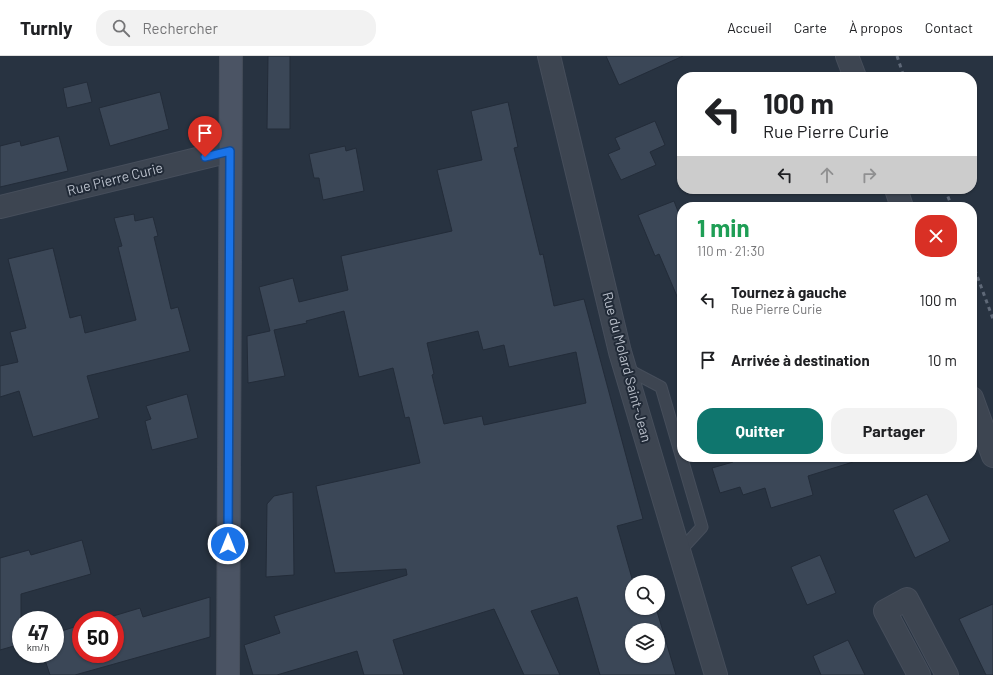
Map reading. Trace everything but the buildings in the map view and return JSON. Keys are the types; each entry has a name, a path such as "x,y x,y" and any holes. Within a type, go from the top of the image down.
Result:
{"main road":[{"path":"228,675 230,56"}],"street":[{"name":"Rue du Molard Saint-Jean","path":"549,56 625,368 716,675"},
{"path":"847,56 853,72"},
{"name":"Rue Pierre Curie","path":"0,207 230,151"},
{"path":"977,412 993,456"},
{"path":"919,675 885,611 907,599 947,675"}],"lane":[{"path":"625,368 662,388 677,440"},
{"path":"680,551 702,527 683,462"}],"railway":[{"path":"897,56 902,72"},
{"path":"947,194 950,202"},
{"path":"977,276 993,319"}],"route":[{"path":"205,157 230,151 228,544"}]}
